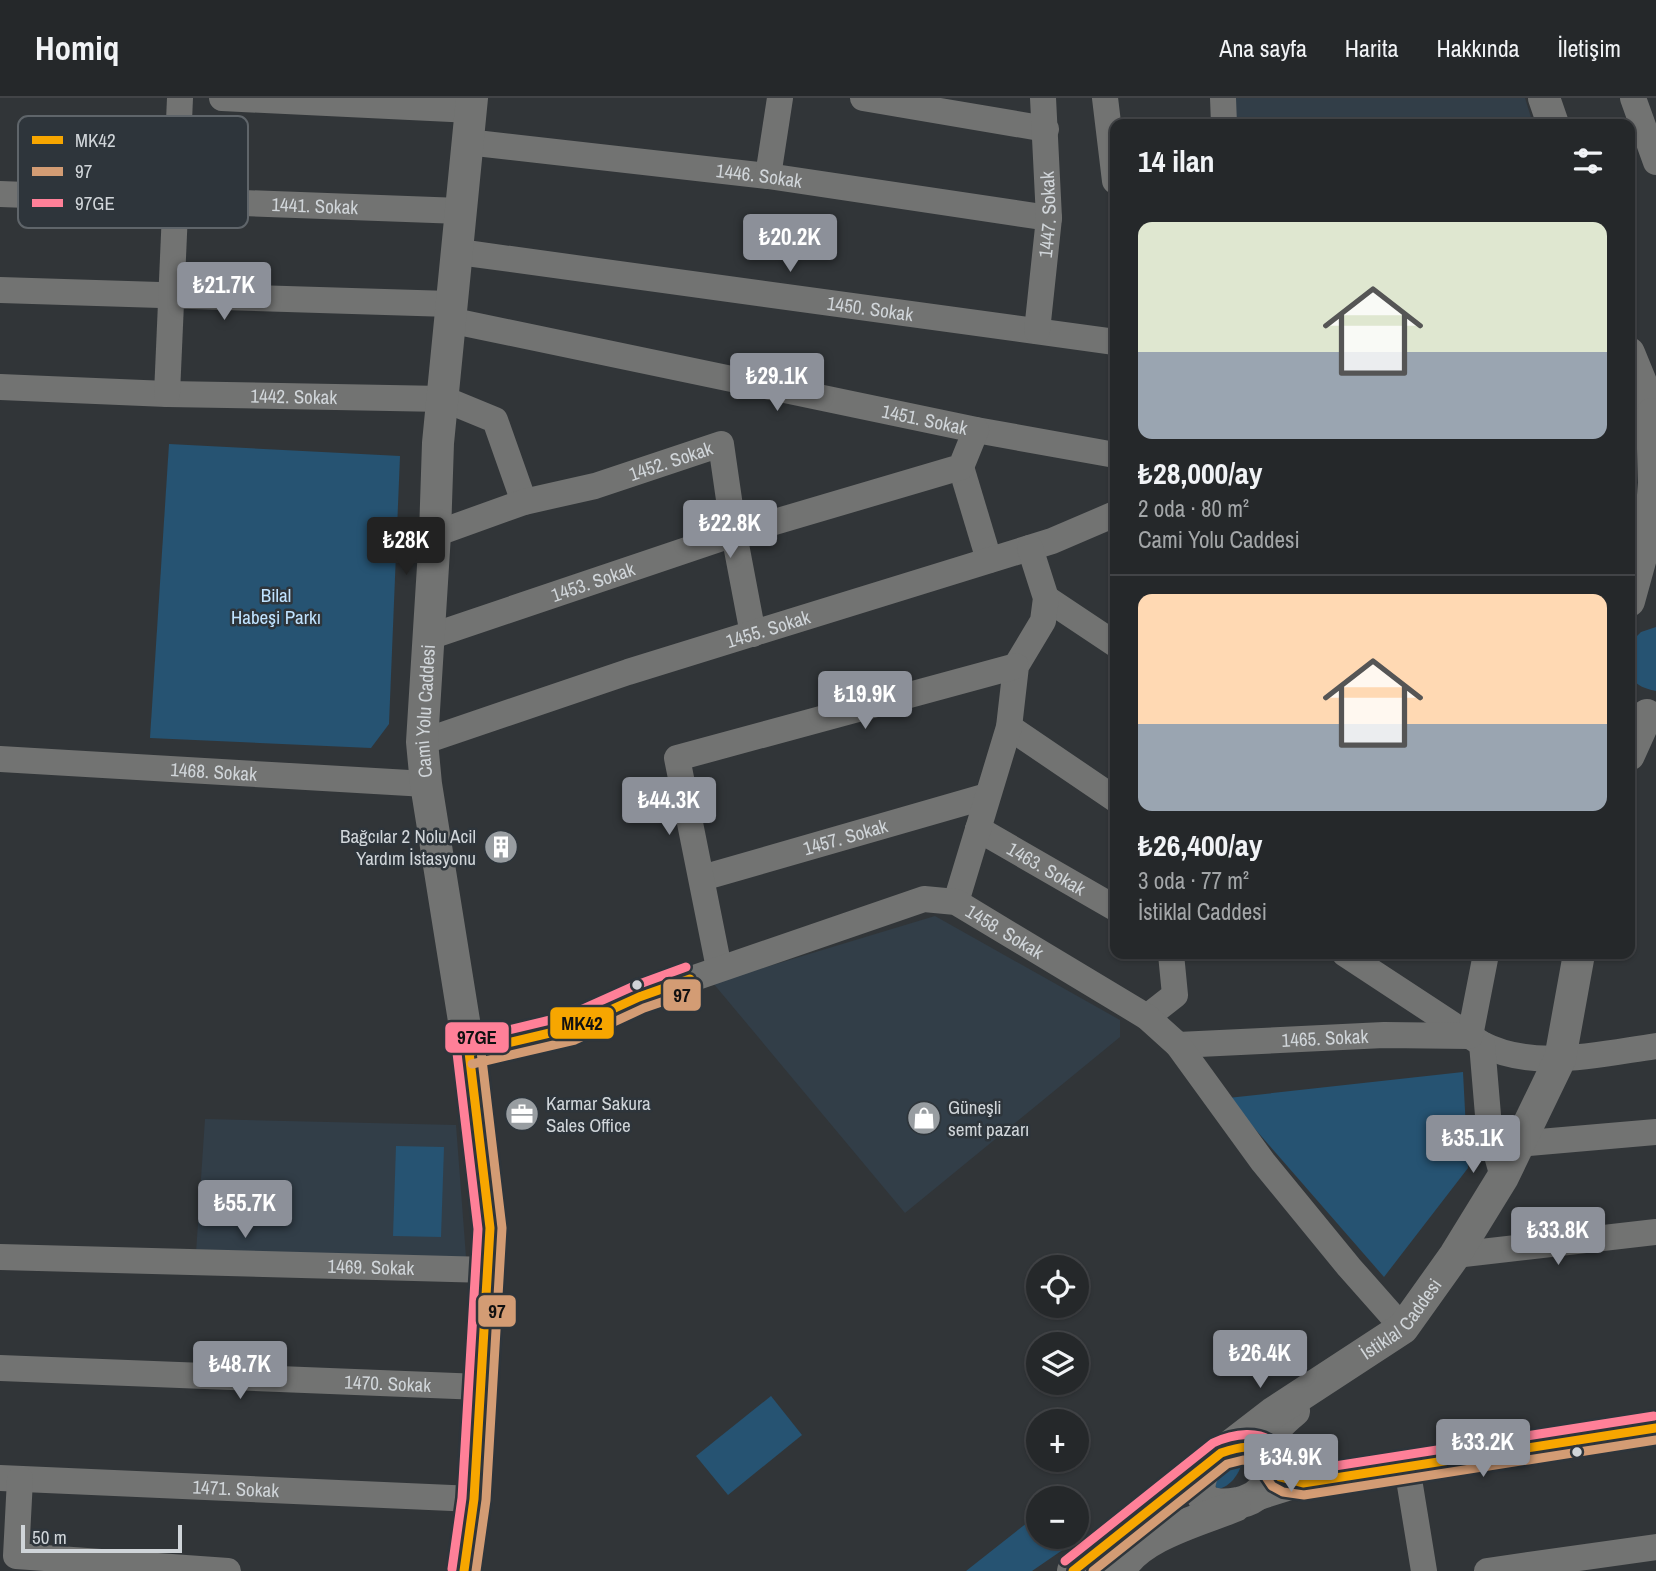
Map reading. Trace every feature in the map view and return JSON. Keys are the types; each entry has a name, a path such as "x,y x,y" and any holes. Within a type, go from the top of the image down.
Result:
{"street":[{"path":"179,116 180,98"},
{"path":"222,98 472,104"},
{"path":"768,176 780,98"},
{"path":"863,98 1046,129"},
{"name":"1447. Sokak","path":"1037,331 1049,218 1043,98"},
{"path":"1105,98 1110,140"},
{"path":"1223,98 1224,119"},
{"path":"1544,98 1551,119"},
{"path":"1633,98 1656,162"},
{"name":"Cami Yolu Caddesi","path":"464,1571 474,1499 490,1228 470,1052 426,784 422,742 438,443 472,104"},
{"name":"1446. Sokak","path":"467,142 768,176 1049,218"},
{"name":"1441. Sokak","path":"0,194 18,195"},
{"name":"1441. Sokak","path":"248,204 461,211"},
{"path":"167,394 175,228"},
{"name":"1450. Sokak","path":"459,252 1110,341"},
{"name":"1451. Sokak","path":"0,290 450,312 976,430 1110,454"},
{"path":"1635,369 1654,417 1651,521 1635,579"},
{"name":"1442. Sokak","path":"0,387 167,394 444,399 495,420 524,502"},
{"path":"976,430 961,467 989,561"},
{"name":"1452. Sokak","path":"435,534 524,502 595,486 721,444 733,534 753,634"},
{"name":"1453. Sokak","path":"429,637 733,534 961,467"},
{"name":"1455. Sokak","path":"422,742 608,679 1030,548 1110,516"},
{"path":"956,902 1009,727 1016,666 1043,621 1046,598 1030,548"},
{"path":"1046,598 1110,641"},
{"path":"1635,610 1656,606"},
{"path":"719,968 677,758 1016,666"},
{"path":"1635,738 1644,713"},
{"path":"1009,727 1110,796"},
{"name":"1468. Sokak","path":"0,759 426,784"},
{"name":"1457. Sokak","path":"702,878 987,796"},
{"name":"1463. Sokak","path":"978,829 1110,905"},
{"name":"1458. Sokak","path":"470,1052 572,1028 639,998 719,968 924,899 956,902 1147,1017 1178,1045 1263,1162 1403,1328"},
{"path":"1147,1017 1175,995 1171,959"},
{"path":"1353,959 1499,1053 1560,1059 1656,1046"},
{"path":"1485,959 1476,1040 1489,1127 1503,1177"},
{"name":"İstiklal Caddesi","path":"1073,1571 1220,1452 1273,1413 1403,1328 1455,1255 1503,1177 1560,1059 1578,959"},
{"name":"1465. Sokak","path":"1178,1045 1384,1035 1476,1040"},
{"path":"1517,1144 1656,1132"},
{"path":"1455,1255 1656,1232"},
{"name":"1469. Sokak","path":"0,1257 489,1270"},
{"name":"1470. Sokak","path":"0,1368 481,1387"},
{"path":"1303,1483 1281,1478 1268,1455 1259,1448 1251,1447 1220,1452 1202,1472 1199,1482 1201,1494 1209,1502 1218,1504 1247,1501 1260,1493 1266,1485 1270,1469 1268,1455 1267,1450 1278,1424 1333,1376"},
{"path":"1120,1571 1126,1560 1144,1543 1247,1501 1303,1483 1656,1427"},
{"path":"1407,1467 1424,1571"},
{"path":"10,1479 16,1556 228,1571"},
{"name":"1471. Sokak","path":"10,1479 474,1499"},
{"path":"1487,1571 1656,1547"}],"shaded area":[{"path":"1229,98 1525,98 1531,119 1231,119"},
{"name":"Güneşli semt pazarı","path":"935,916 1120,1020 1120,1037 905,1213 713,983"},
{"path":"205,1119 456,1125 466,1257 196,1253"}],"green space":[{"name":"Bilal Habeşi Parkı","path":"169,444 400,456 389,724 371,748 150,738"},
{"path":"1656,627 1656,691 1635,681 1635,638 1641,632"},
{"path":"1463,1072 1468,1168 1384,1277 1228,1098"},
{"path":"396,1146 444,1147 441,1237 393,1236"},
{"path":"771,1396 802,1435 728,1495 696,1456"},
{"path":"1222,1462 1242,1463 1233,1479 1218,1489 1210,1480"},
{"path":"1026,1524 1026,1549 1064,1549 1032,1571 966,1571"}],"transit line":[{"name":"97GE","path":"466,1040 567,1016 634,986 686,967"},
{"name":"MK42","path":"469,1052 571,1028 639,997 690,979"},
{"name":"97","path":"472,1064 575,1040 644,1008 694,991"},
{"name":"97","path":"476,1571 486,1500 502,1228 481,1051"},
{"name":"MK42","path":"464,1571 474,1499 490,1228 469,1052"},
{"name":"97GE","path":"452,1569 462,1498 478,1229 457,1053"},
{"name":"97GE","path":"1065,1561 1213,1443 1229,1437 1246,1434 1263,1437 1277,1447 1287,1467 1303,1471 1654,1416"},
{"name":"MK42","path":"1073,1571 1221,1453 1233,1449 1259,1449 1268,1457 1280,1477 1303,1483 1656,1428"},
{"name":"97","path":"1093,1571 1227,1464 1243,1460 1255,1461 1272,1486 1283,1492 1304,1495 1656,1440"}],"place":[{"name":"Bağcılar 2 Nolu Acil Yardım İstasyonu","path":"501,847"},
{"name":"Karmar Sakura Sales Office","path":"522,1114"},
{"name":"Güneşli semt pazarı","path":"924,1118"}]}
